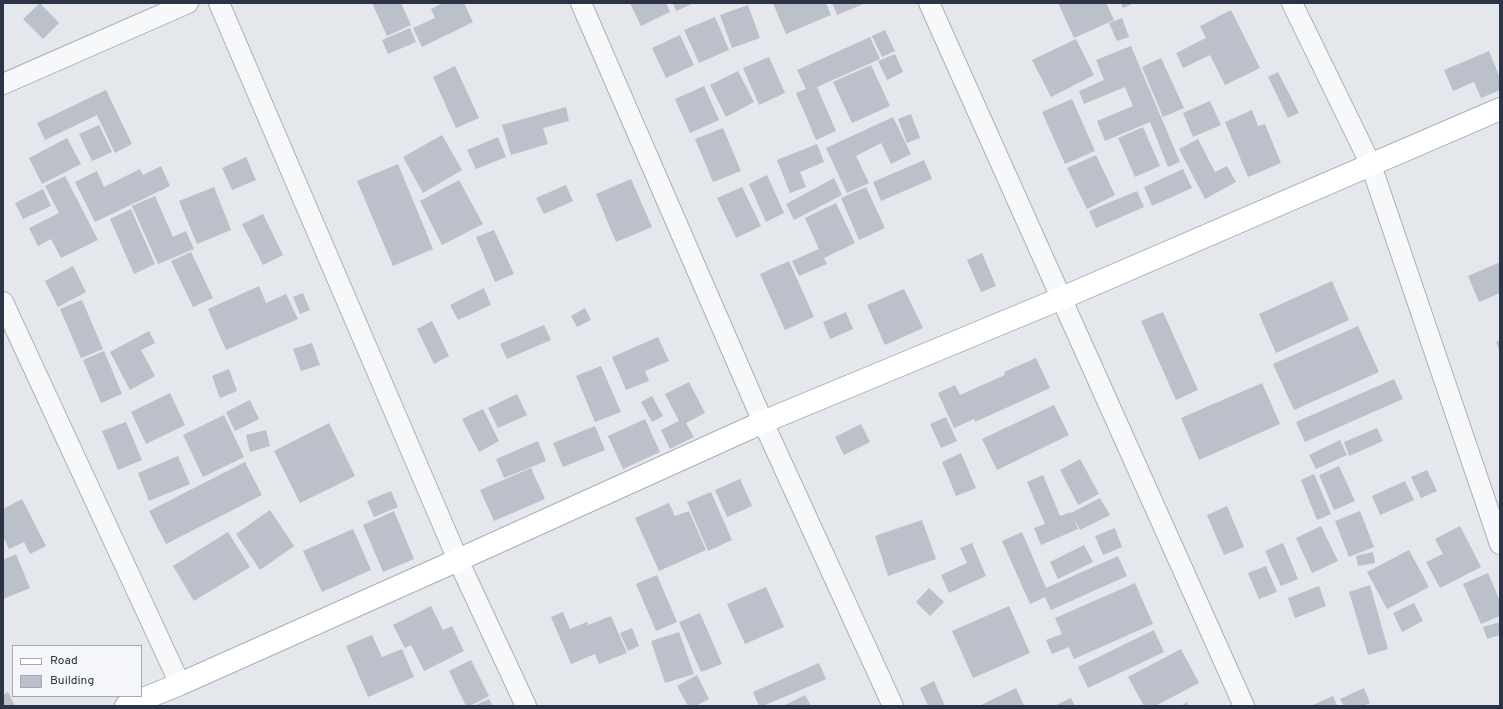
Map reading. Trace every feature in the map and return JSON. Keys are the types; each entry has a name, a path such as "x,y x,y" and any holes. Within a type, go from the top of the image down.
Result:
{"street":[{"path":"3,84 188,3"},
{"path":"219,3 458,560 526,706"},
{"path":"581,3 763,422 893,706"},
{"path":"929,3 1244,706"},
{"path":"1292,3 1371,165 1500,544"},
{"path":"126,706 180,684 763,422 1062,298 1500,109"},
{"path":"3,302 180,684"}],"building":[{"path":"40,3 59,23 43,39 23,19"},
{"path":"372,3 401,3 411,25 387,36"},
{"path":"443,3 464,3 473,22 422,47 413,28 435,18 431,9"},
{"path":"630,3 666,3 670,12 641,26"},
{"path":"673,3 694,3 676,11"},
{"path":"773,3 826,3 831,15 786,34"},
{"path":"832,3 866,3 837,15"},
{"path":"1058,3 1106,3 1114,20 1074,38"},
{"path":"1121,3 1134,3 1123,8"},
{"path":"748,5 760,38 732,48 720,15"},
{"path":"1231,10 1260,68 1225,85 1210,55 1183,68 1176,53 1206,38 1200,26"},
{"path":"715,17 729,50 699,63 684,30"},
{"path":"1122,18 1129,37 1117,41 1109,23"},
{"path":"410,28 416,42 388,54 382,40"},
{"path":"885,30 895,51 882,57 872,36"},
{"path":"680,35 694,65 666,78 652,48"},
{"path":"870,37 880,59 817,87 836,131 816,140 796,93 806,89 797,70"},
{"path":"1076,39 1094,75 1051,97 1032,60"},
{"path":"1131,46 1180,162 1168,167 1150,122 1105,141 1097,121 1133,106 1125,87 1084,104 1079,91 1104,80 1096,60"},
{"path":"1489,51 1500,78 1500,90 1481,98 1474,82 1453,91 1444,70"},
{"path":"895,54 903,72 887,80 878,61"},
{"path":"769,57 785,93 759,105 743,68"},
{"path":"1161,58 1184,108 1163,117 1142,67"},
{"path":"871,65 890,106 852,123 833,82"},
{"path":"455,66 479,118 456,128 433,77"},
{"path":"738,71 754,102 726,117 710,85"},
{"path":"1278,72 1299,113 1288,118 1268,77"},
{"path":"704,86 719,120 690,133 675,99"},
{"path":"106,90 132,144 115,153 97,115 45,140 37,123"},
{"path":"1072,99 1095,151 1065,164 1042,112"},
{"path":"1210,101 1221,125 1193,137 1183,113"},
{"path":"566,107 569,121 543,128 548,144 511,155 502,125"},
{"path":"1252,110 1258,126 1265,124 1281,163 1248,177 1225,122"},
{"path":"911,114 920,138 907,143 898,119"},
{"path":"893,117 911,154 891,164 881,143 856,156 869,183 847,193 826,148"},
{"path":"99,125 112,152 92,161 79,134"},
{"path":"1143,127 1160,166 1135,177 1118,138"},
{"path":"723,128 741,171 713,182 695,139"},
{"path":"442,135 462,170 423,193 403,157"},
{"path":"498,137 506,157 476,169 467,150"},
{"path":"67,138 81,164 42,184 29,158"},
{"path":"1198,139 1215,172 1227,166 1236,182 1205,199 1179,149"},
{"path":"817,144 824,162 800,172 806,187 790,193 777,160"},
{"path":"1096,155 1115,195 1087,209 1067,168"},
{"path":"246,157 256,180 232,190 222,168"},
{"path":"924,160 932,179 881,201 873,182"},
{"path":"398,164 433,249 393,266 357,181"},
{"path":"161,166 170,186 95,222 75,182 97,171 104,187 140,169 143,175"},
{"path":"1183,169 1192,188 1152,206 1144,187"},
{"path":"767,175 784,213 766,222 749,184"},
{"path":"65,176 98,240 61,258 51,239 38,246 29,228 59,213 45,186"},
{"path":"834,178 842,195 794,220 786,204"},
{"path":"631,179 652,227 616,242 596,194"},
{"path":"459,180 483,224 442,245 420,201"},
{"path":"566,185 573,201 544,214 536,198"},
{"path":"214,187 231,230 197,244 179,201"},
{"path":"742,187 761,226 736,238 717,198"},
{"path":"866,187 885,228 859,240 841,198"},
{"path":"43,189 51,206 23,219 15,203"},
{"path":"1137,191 1144,207 1096,228 1089,211"},
{"path":"155,196 173,237 186,231 194,249 158,264 132,206"},
{"path":"836,203 855,243 824,258 827,264 799,276 792,261 819,249 805,218"},
{"path":"131,209 155,264 134,274 110,219"},
{"path":"263,214 283,255 263,265 242,224"},
{"path":"494,230 514,274 495,282 476,237"},
{"path":"191,252 213,298 193,307 171,261"},
{"path":"982,253 996,286 981,292 967,260"},
{"path":"789,261 814,317 785,330 760,274"},
{"path":"1500,262 1500,293 1479,302 1468,276"},
{"path":"73,266 86,292 58,307 45,281"},
{"path":"1332,281 1349,320 1276,353 1259,314"},
{"path":"259,286 266,303 286,294 298,319 226,350 208,309"},
{"path":"484,288 491,305 458,320 450,305"},
{"path":"904,289 923,328 885,345 867,305"},
{"path":"303,293 310,310 300,314 293,297"},
{"path":"82,300 103,349 81,358 60,309"},
{"path":"585,308 591,320 577,327 571,316"},
{"path":"846,312 853,329 830,339 823,322"},
{"path":"1163,312 1198,390 1176,400 1141,321"},
{"path":"432,321 449,356 434,364 417,329"},
{"path":"544,325 551,340 507,359 500,344"},
{"path":"1358,326 1379,372 1294,410 1273,364"},
{"path":"149,331 155,343 141,350 155,376 130,390 110,352"},
{"path":"658,337 669,361 645,371 649,381 626,390 612,357"},
{"path":"1500,340 1500,352 1496,342"},
{"path":"312,343 320,365 301,371 293,349"},
{"path":"104,351 122,394 101,403 83,360"},
{"path":"1036,358 1050,388 975,422 974,419 954,428 938,393 955,385 960,395 1005,375 1004,372"},
{"path":"601,366 621,412 595,422 576,376"},
{"path":"229,369 237,391 220,398 212,376"},
{"path":"1394,379 1403,399 1305,442 1296,422"},
{"path":"689,382 705,413 686,423 694,437 670,449 661,430 679,421 665,394"},
{"path":"1262,383 1280,424 1199,460 1181,418"},
{"path":"170,393 185,425 146,444 131,412"},
{"path":"517,394 527,415 498,428 488,408"},
{"path":"652,396 663,416 652,422 641,402"},
{"path":"250,400 259,419 235,431 226,412"},
{"path":"1054,405 1069,435 997,470 982,439"},
{"path":"483,409 499,441 479,452 462,419"},
{"path":"224,415 244,457 203,477 183,435"},
{"path":"946,417 957,441 941,448 930,424"},
{"path":"645,419 660,452 623,469 608,436"},
{"path":"126,422 142,460 118,470 102,431"},
{"path":"329,423 355,476 300,503 274,451"},
{"path":"861,424 870,442 844,455 835,437"},
{"path":"595,426 605,450 563,467 553,443"},
{"path":"1377,428 1383,441 1349,456 1344,442"},
{"path":"266,430 270,446 250,452 246,435"},
{"path":"1340,440 1347,455 1316,469 1309,455"},
{"path":"538,441 546,461 504,478 496,459"},
{"path":"961,453 976,488 956,496 942,462"},
{"path":"178,456 190,484 149,501 138,473"},
{"path":"1080,459 1099,494 1078,505 1060,470"},
{"path":"245,462 262,495 166,544 149,511"},
{"path":"1339,466 1355,501 1334,510 1319,475"},
{"path":"531,468 545,499 494,521 480,490"},
{"path":"1427,470 1437,491 1421,498 1411,477"},
{"path":"1314,474 1331,514 1317,520 1301,480"},
{"path":"1043,475 1060,516 1071,512 1078,529 1041,545 1034,528 1045,524 1027,482"},
{"path":"740,479 752,506 727,517 715,490"},
{"path":"1405,481 1414,500 1380,515 1372,496"},
{"path":"391,491 398,507 374,517 367,501"},
{"path":"711,492 732,540 708,551 687,502"},
{"path":"1100,498 1110,515 1080,530 1071,513"},
{"path":"22,499 46,546 30,554 24,542 9,549 3,536 3,509"},
{"path":"669,503 675,516 689,511 706,550 659,571 635,518"},
{"path":"1227,506 1244,547 1224,555 1207,515"},
{"path":"270,510 294,546 260,570 236,534"},
{"path":"394,511 414,559 383,572 363,525"},
{"path":"1360,511 1374,547 1349,557 1335,521"},
{"path":"922,520 936,559 888,576 875,536"},
{"path":"1321,526 1338,561 1312,573 1296,538"},
{"path":"1460,526 1481,567 1440,588 1426,562 1443,554 1435,539"},
{"path":"1115,528 1122,547 1103,555 1095,536"},
{"path":"353,529 371,570 322,592 303,551"},
{"path":"228,532 250,567 194,601 173,566"},
{"path":"1022,532 1046,588 1118,556 1127,576 1051,610 1045,597 1030,604 1002,541"},
{"path":"972,543 986,576 949,593 941,575 967,563 960,548"},
{"path":"1283,543 1298,579 1281,586 1265,551"},
{"path":"1084,545 1093,562 1058,579 1050,562"},
{"path":"1409,550 1429,587 1387,609 1367,572"},
{"path":"1373,552 1375,563 1358,566 1356,556"},
{"path":"16,554 30,588 3,599 3,560"},
{"path":"1266,566 1277,592 1259,599 1248,573"},
{"path":"1488,573 1500,601 1500,616 1481,624 1463,584"},
{"path":"657,575 677,622 656,631 636,584"},
{"path":"1135,583 1153,624 1074,659 1069,647 1052,654 1046,640 1062,634 1055,618"},
{"path":"1370,585 1388,649 1368,655 1349,592"},
{"path":"1319,586 1326,606 1295,618 1288,598"},
{"path":"766,587 784,627 745,644 727,604"},
{"path":"929,588 944,602 930,616 916,602"},
{"path":"1414,603 1423,621 1402,632 1393,613"},
{"path":"431,606 443,630 452,626 464,651 424,671 411,645 405,648 393,625"},
{"path":"1009,606 1030,653 973,678 952,631"},
{"path":"563,612 570,629 587,622 588,625 611,616 627,653 599,664 595,654 571,664 551,617"},
{"path":"700,613 722,664 701,672 679,622"},
{"path":"1500,622 1500,635 1487,639 1483,627"},
{"path":"632,628 639,646 628,651 620,633"},
{"path":"1154,630 1164,652 1088,688 1078,667"},
{"path":"679,632 694,674 665,683 651,641"},
{"path":"372,635 382,657 402,649 414,677 368,697 346,646"},
{"path":"1181,649 1199,683 1155,706 1144,706 1128,677"},
{"path":"471,660 489,696 470,706 466,706 449,671"},
{"path":"819,663 826,679 763,706 759,706 753,692"},
{"path":"697,675 709,699 696,706 688,706 677,686"},
{"path":"934,681 945,706 928,706 920,688"},
{"path":"1016,688 1024,706 979,706"},
{"path":"1364,688 1370,703 1363,706 1344,706 1340,699"},
{"path":"8,692 15,706 3,706 3,695"},
{"path":"805,695 811,706 783,706"},
{"path":"1333,696 1337,706 1311,706"},
{"path":"1071,698 1075,706 1054,706"},
{"path":"489,699 493,706 473,706"},
{"path":"1187,702 1189,706 1181,706"}]}
